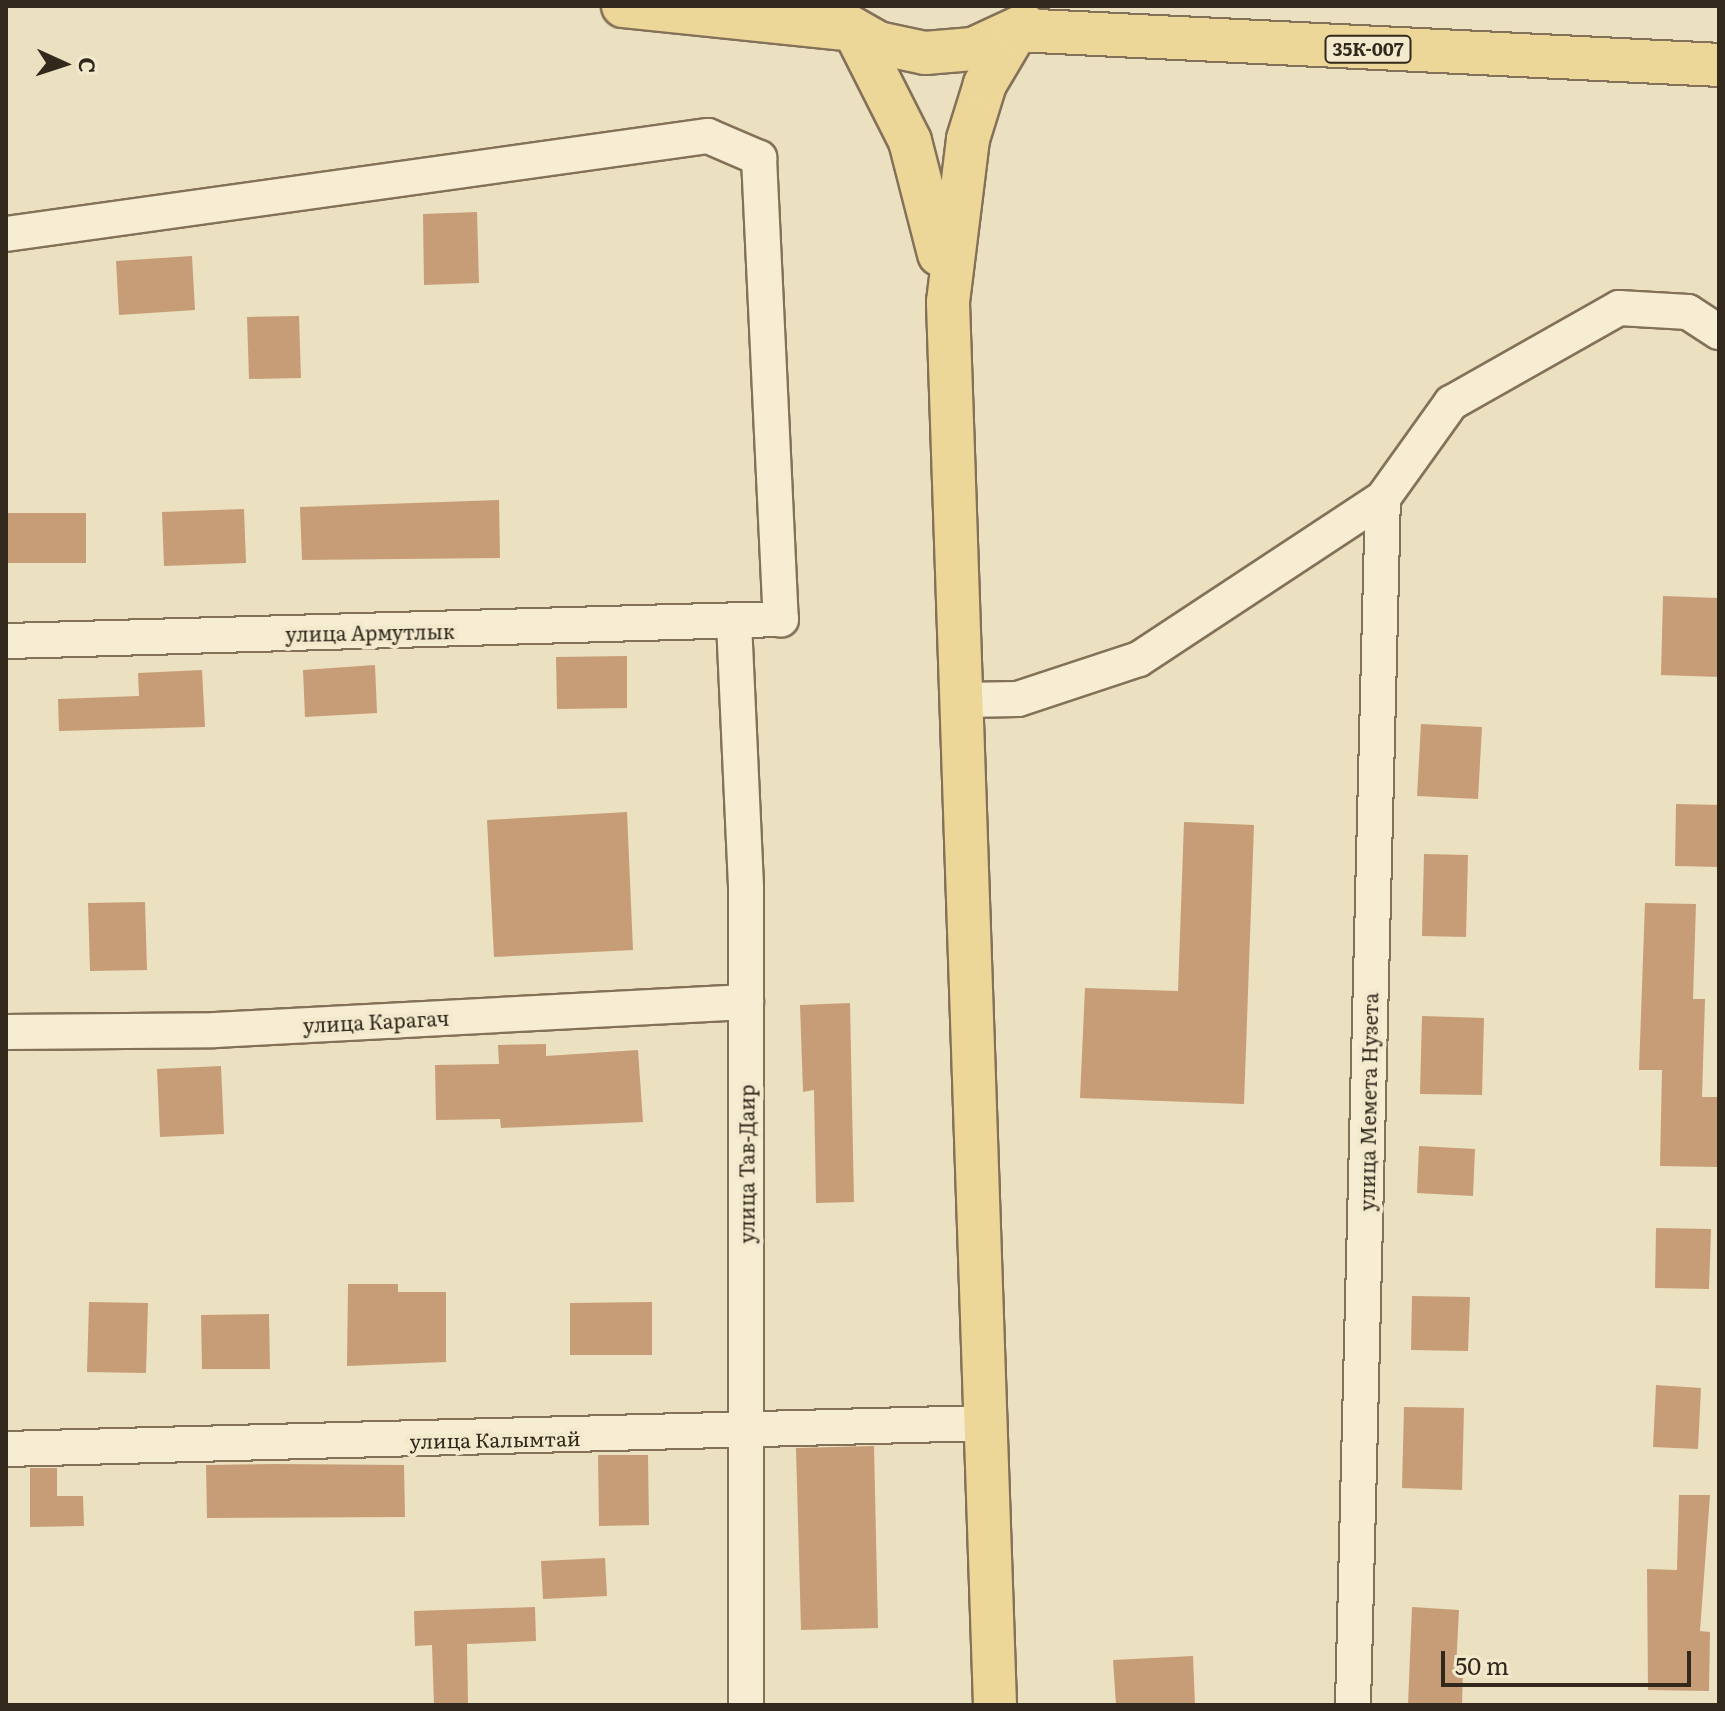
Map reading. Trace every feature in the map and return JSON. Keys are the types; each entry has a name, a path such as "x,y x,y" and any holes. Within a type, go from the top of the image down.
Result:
{"main road":[{"path":"623,6 838,18 878,43 925,53 973,49 1032,18"},
{"path":"838,18 910,141 931,205 948,302 995,1705"},
{"path":"948,302 968,139 985,84 1032,18"},
{"name":"35К-007","path":"1032,18 1719,65"}],"street":[{"name":"улица Армутлык","path":"6,234 708,136 759,158 781,619 6,641"},
{"path":"962,700 1018,699 1139,659 1383,498 1451,403 1619,308 1688,312 1719,332"},
{"name":"улица Мемета Нузета","path":"1353,1705 1383,498"},
{"name":"улица Тав-Даир","path":"734,622 746,1002 746,1705"},
{"name":"улица Карагач","path":"6,1032 215,1030 746,1002"},
{"name":"улица Калымтай","path":"6,1449 745,1433 984,1423"}],"building":[{"path":"477,212 479,283 424,285 423,214"},
{"path":"192,256 195,310 119,315 116,261"},
{"path":"299,316 301,378 249,379 247,317"},
{"path":"499,500 500,558 302,560 300,507"},
{"path":"244,509 246,563 164,566 162,512"},
{"path":"6,513 86,513 86,563 6,563"},
{"path":"1663,596 1719,598 1719,677 1661,675"},
{"path":"627,656 627,708 557,709 556,657"},
{"path":"375,665 377,713 305,717 303,670"},
{"path":"202,670 205,727 59,731 58,699 139,696 138,673"},
{"path":"1421,724 1482,727 1478,799 1417,796"},
{"path":"1676,804 1719,805 1719,867 1675,866"},
{"path":"627,812 633,950 494,957 487,820"},
{"path":"1184,822 1254,825 1244,1104 1080,1098 1085,988 1178,991"},
{"path":"1424,854 1468,855 1466,937 1422,936"},
{"path":"145,902 147,970 90,971 88,903"},
{"path":"1645,903 1696,904 1693,999 1705,999 1702,1097 1719,1097 1717,1167 1660,1166 1662,1070 1639,1070"},
{"path":"850,1003 854,1202 816,1203 814,1090 803,1092 800,1005"},
{"path":"1422,1016 1484,1018 1482,1095 1420,1094"},
{"path":"546,1044 546,1056 638,1050 643,1122 501,1128 500,1119 436,1120 435,1065 499,1064 498,1045"},
{"path":"221,1066 224,1134 160,1137 157,1069"},
{"path":"1419,1146 1475,1149 1473,1196 1417,1193"},
{"path":"1656,1228 1711,1229 1709,1289 1655,1288"},
{"path":"348,1284 398,1284 398,1292 446,1292 446,1362 347,1366"},
{"path":"1412,1296 1470,1297 1468,1351 1411,1350"},
{"path":"89,1302 148,1303 146,1373 87,1372"},
{"path":"652,1302 652,1355 570,1355 570,1303"},
{"path":"269,1314 270,1369 202,1369 201,1315"},
{"path":"1656,1385 1701,1388 1698,1449 1653,1447"},
{"path":"1404,1407 1464,1408 1462,1490 1402,1488"},
{"path":"874,1446 878,1628 801,1630 796,1448"},
{"path":"598,1455 648,1455 649,1525 599,1526"},
{"path":"206,1465 404,1465 405,1517 207,1518"},
{"path":"30,1468 57,1468 57,1496 83,1496 84,1526 30,1527"},
{"path":"1679,1495 1710,1495 1700,1631 1710,1632 1709,1691 1648,1690 1647,1569 1677,1570"},
{"path":"605,1558 607,1596 543,1599 541,1561"},
{"path":"535,1607 536,1641 467,1644 468,1705 434,1705 432,1645 415,1646 414,1611"},
{"path":"1412,1607 1459,1610 1456,1668 1463,1669 1462,1705 1408,1705"},
{"path":"1193,1656 1195,1705 1116,1705 1113,1660"}]}
